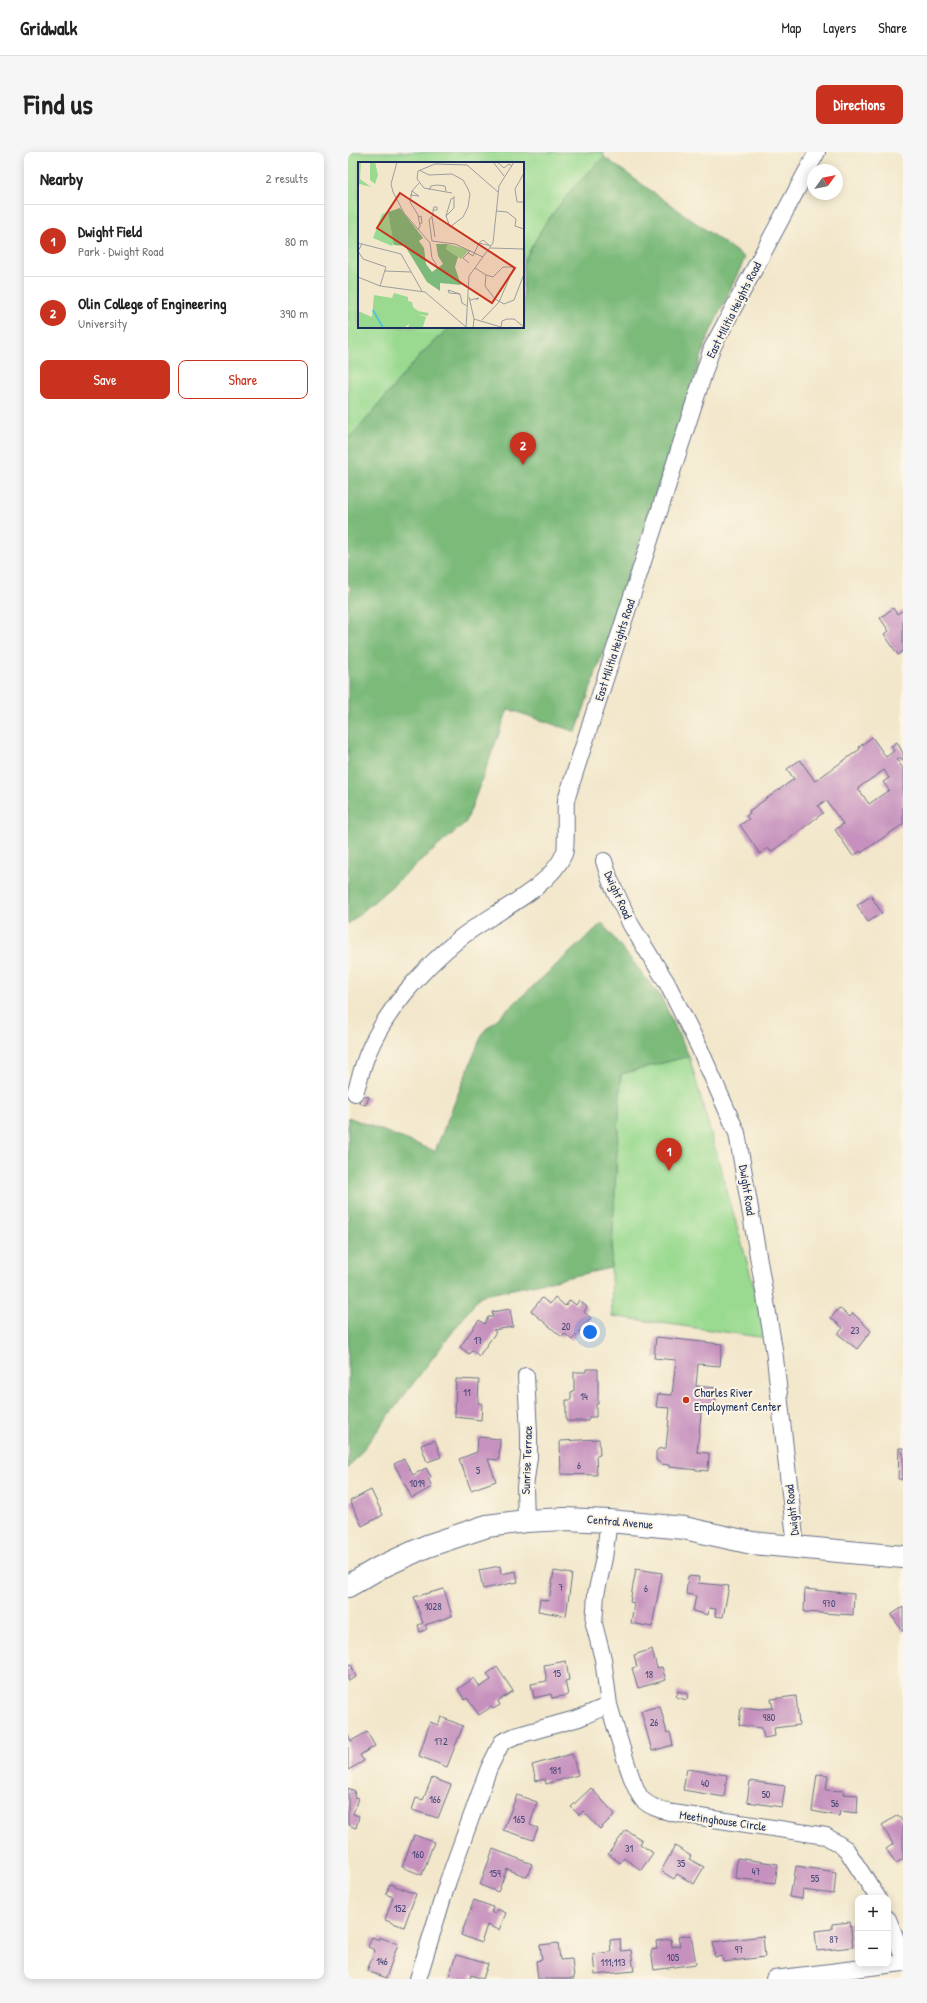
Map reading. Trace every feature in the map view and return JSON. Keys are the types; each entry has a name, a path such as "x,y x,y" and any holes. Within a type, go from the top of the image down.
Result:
{"main road":[{"name":"Central Avenue","path":"348,1586 380,1568 427,1546 487,1526 526,1521 566,1519 609,1520 684,1528 752,1543 903,1557"}],"street":[{"name":"East Militia Heights Road","path":"355,1093 368,1054 392,1010 416,980 459,938 517,901 557,869 565,853 566,800 712,348 817,152"},
{"name":"Dwight Road","path":"604,861 610,880 631,924 667,983 737,1133 774,1349 796,1547"},
{"name":"Sunrise Terrace","path":"526,1376 530,1433 529,1457 524,1487 526,1521"},
{"name":"Meetinghouse Circle","path":"609,1520 604,1558 596,1594 594,1624 603,1659 609,1705 631,1775 641,1799 652,1807 673,1813 826,1836 846,1849 876,1895"},
{"path":"418,1979 448,1881 489,1768 502,1742 515,1736 579,1718 609,1705"},
{"path":"891,1927 903,1957"},
{"path":"774,1979 903,1962"}],"green space":[{"path":"348,152 603,152 604,157 580,181 548,220 524,261 524,162 358,162 358,328 450,328 410,366 374,411 348,439"},
{"path":"604,157 745,258 708,337 576,732 508,709 466,822 348,924 348,596 351,589 348,584 348,439 374,411 410,366 450,328 524,328 524,261 544,225 573,188"},
{"path":"602,923 661,997 689,1056 621,1074 611,1268 480,1296 348,1469 348,1117 435,1151 483,1032"},
{"path":"689,1056 758,1301 766,1338 612,1316 611,1268 621,1074"}],"building":[{"path":"893,608 897,614 903,610 903,651 898,655 884,634 889,631 880,618"},
{"path":"872,737 886,757 894,751 891,746 897,742 903,753 903,760 900,758 897,760 903,768 903,824 861,853 860,851 853,856 835,830 843,824 826,800 818,806 823,813 771,852 768,848 760,854 740,825 749,819 746,816 750,813 749,811 794,779 787,769 800,760 815,781 860,749 859,747","holes":["884,770 889,778 883,782 889,790 869,804 858,788"]},
{"path":"871,896 882,913 868,922 857,905"},
{"path":"361,1095 369,1097 366,1105 359,1103"},
{"path":"555,1297 565,1306 570,1300 576,1305 579,1300 587,1307 584,1312 591,1318 572,1340 565,1334 562,1337 531,1311 542,1298 550,1304"},
{"path":"839,1308 850,1317 853,1313 871,1331 857,1349 838,1334 843,1328 831,1318"},
{"path":"510,1309 513,1327 493,1330 496,1332 479,1356 472,1350 469,1354 460,1347 479,1320 484,1324 488,1317 493,1317 492,1312"},
{"name":"Charles River Employment Center","path":"656,1337 722,1344 720,1366 698,1364 696,1386 717,1388 715,1407 702,1405 697,1452 709,1453 708,1471 669,1467 669,1465 661,1464 656,1460 656,1452 658,1449 666,1448 670,1408 656,1407 658,1394 672,1395 676,1360 654,1358"},
{"path":"586,1369 598,1369 598,1404 596,1404 596,1417 589,1417 588,1421 566,1421 566,1400 571,1400 571,1392 574,1391 574,1372 586,1372"},
{"path":"456,1379 479,1380 478,1403 482,1404 481,1420 455,1417"},
{"path":"478,1437 500,1439 499,1460 488,1459 496,1481 471,1490 459,1459 477,1452"},
{"path":"599,1439 600,1455 596,1456 597,1475 561,1474 560,1441"},
{"path":"435,1440 441,1457 427,1462 421,1445"},
{"path":"899,1448 903,1448 903,1479 898,1479"},
{"path":"404,1459 413,1475 426,1468 431,1477 428,1478 432,1487 412,1498 394,1464"},
{"path":"371,1490 383,1515 362,1526 350,1501"},
{"path":"500,1566 501,1574 516,1571 518,1582 483,1589 479,1570"},
{"path":"636,1569 662,1573 652,1627 631,1623 634,1603 630,1602"},
{"path":"554,1571 572,1574 566,1616 538,1611 540,1599 549,1601"},
{"path":"688,1576 699,1577 698,1583 729,1586 723,1617 715,1616 716,1609 709,1608 708,1615 693,1611 696,1596 686,1594"},
{"path":"444,1589 452,1616 425,1625 427,1629 420,1632 418,1625 423,1623 414,1597"},
{"path":"805,1589 854,1594 853,1615 804,1612"},
{"path":"903,1607 903,1632 891,1615"},
{"path":"652,1649 657,1668 662,1667 666,1680 638,1688 632,1668 637,1667 634,1655"},
{"path":"566,1661 569,1680 565,1681 568,1695 552,1698 551,1694 534,1698 531,1684 547,1681 544,1665"},
{"path":"351,1664 356,1677 348,1681 348,1665"},
{"path":"497,1667 513,1691 498,1701 500,1705 493,1709 491,1707 479,1715 467,1698 465,1700 458,1689 474,1678 480,1687 491,1680 487,1674"},
{"path":"678,1691 688,1694 687,1700 676,1697"},
{"path":"796,1696 799,1725 774,1728 775,1736 764,1738 762,1728 739,1725 741,1707 759,1709 773,1708 771,1699"},
{"path":"660,1706 667,1733 670,1732 673,1745 652,1751 641,1711"},
{"path":"441,1717 463,1726 447,1767 419,1756 430,1722 438,1725"},
{"path":"367,1732 375,1746 360,1755 364,1761 348,1770 348,1735 351,1741"},
{"path":"572,1754 578,1775 546,1784 545,1779 536,1781 532,1765"},
{"path":"687,1769 727,1775 724,1797 683,1790"},
{"path":"817,1774 828,1775 826,1790 844,1791 843,1794 858,1795 857,1813 840,1811 839,1816 812,1811"},
{"path":"432,1778 451,1785 438,1818 412,1810 416,1798 423,1800"},
{"path":"750,1781 785,1786 782,1807 747,1802"},
{"path":"348,1788 355,1791 354,1797 358,1798 353,1814 359,1816 356,1828 348,1825"},
{"path":"591,1788 615,1814 600,1829 583,1811 579,1815 571,1807"},
{"path":"517,1795 537,1802 530,1825 538,1828 533,1840 503,1830"},
{"path":"898,1815 903,1822 903,1859 896,1863 886,1849 893,1844 882,1825"},
{"path":"626,1830 642,1840 640,1844 653,1853 641,1870 624,1858 620,1863 608,1854"},
{"path":"414,1835 434,1842 422,1875 402,1867"},
{"path":"675,1846 691,1856 689,1859 704,1867 694,1884 677,1874 674,1879 661,1871"},
{"path":"493,1849 532,1864 527,1877 507,1869 498,1892 480,1885"},
{"path":"737,1858 778,1864 775,1883 735,1878"},
{"path":"796,1866 836,1872 834,1894 803,1890 802,1899 789,1897 791,1885 793,1886"},
{"path":"390,1884 416,1894 404,1927 385,1920 393,1897 386,1894"},
{"path":"474,1900 493,1907 491,1912 495,1914 497,1909 506,1913 499,1930 487,1925 481,1943 461,1935"},
{"path":"850,1922 853,1947 817,1951 815,1931 832,1929 832,1924"},
{"path":"691,1935 696,1964 654,1970 651,1950 657,1949 656,1941 671,1939 672,1947 680,1946 678,1937"},
{"path":"763,1936 765,1957 723,1962 722,1956 715,1957 713,1942"},
{"path":"372,1937 379,1940 379,1937 398,1944 386,1978 367,1971 375,1950 368,1947"},
{"path":"620,1939 621,1951 631,1950 634,1971 595,1975 593,1954 611,1952 610,1940"},
{"path":"558,1943 560,1960 572,1959 574,1979 538,1979 536,1961 542,1960 540,1945"},
{"path":"456,1955 488,1964 483,1979 471,1975 470,1979 448,1979"}],"place":[{"name":"Olin College of Engineering","path":"523,465"},
{"name":"Dwight Field","path":"669,1171"},
{"name":"Charles River Employment Center","path":"686,1400"}]}
